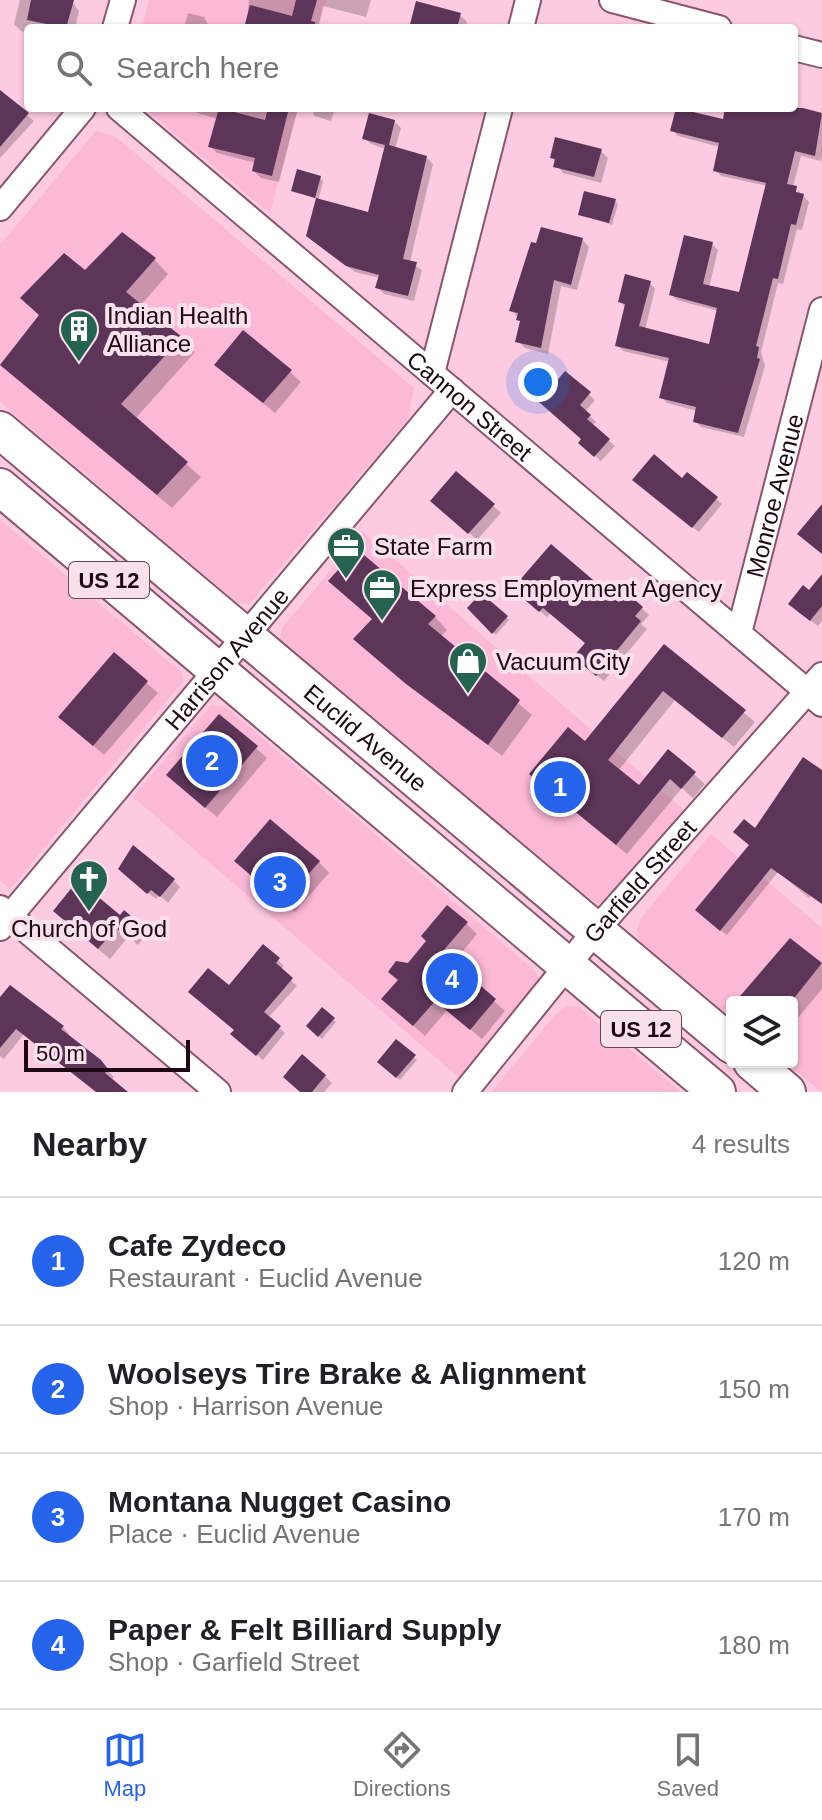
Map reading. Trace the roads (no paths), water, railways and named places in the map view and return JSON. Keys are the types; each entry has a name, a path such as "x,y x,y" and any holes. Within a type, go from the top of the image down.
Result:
{"highway":[{"name":"Euclid Avenue","path":"0,430 726,1040"},
{"name":"Euclid Avenue","path":"0,487 717,1092"},
{"path":"759,1068 787,1092"}],"street":[{"path":"116,24 123,0"},
{"path":"522,24 528,0"},
{"path":"612,0 704,24"},
{"path":"798,49 822,55"},
{"path":"0,208 80,112"},
{"name":"Cannon Street","path":"124,112 739,633 817,691"},
{"path":"432,373 499,112"},
{"name":"Monroe Avenue","path":"739,633 822,310"},
{"name":"Harrison Avenue","path":"3,917 247,637 452,390"},
{"name":"Garfield Street","path":"465,1092 596,930 817,691"},
{"path":"3,917 218,1092"}],"place":[{"name":"Indian Health Alliance","path":"79,363"},
{"name":"State Farm","path":"346,580"},
{"name":"Express Employment Agency","path":"382,622"},
{"name":"Vacuum City","path":"468,695"},
{"name":"Woolseys Tire Brake & Alignment","path":"212,761"},
{"name":"Cafe Zydeco","path":"560,787"},
{"name":"Montana Nugget Casino","path":"280,882"},
{"name":"Church of God","path":"89,913"},
{"name":"Paper & Felt Billiard Supply","path":"452,979"}]}
